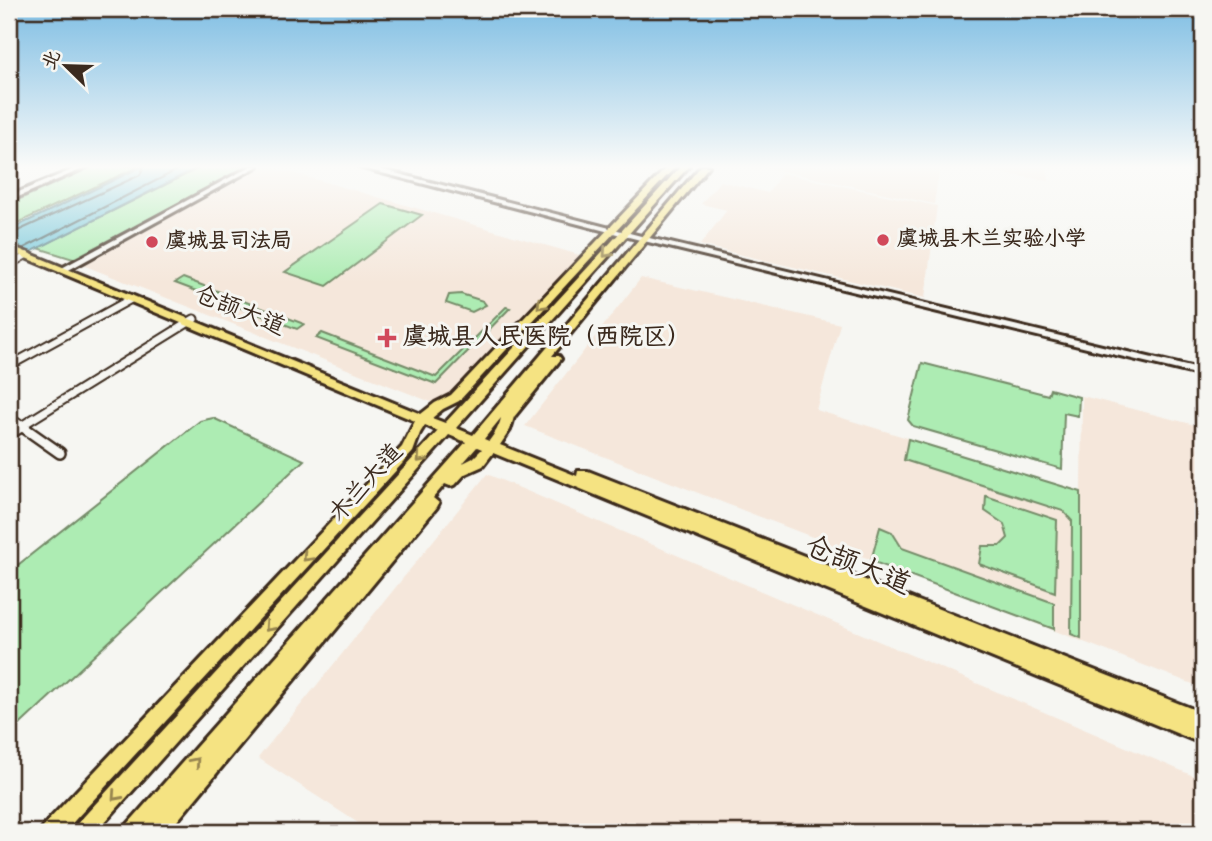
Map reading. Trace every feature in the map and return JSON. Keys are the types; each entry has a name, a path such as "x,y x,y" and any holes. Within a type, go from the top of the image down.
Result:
{"main road":[{"path":"51,832 408,449 410,433 440,403 455,398 618,232 640,205"},
{"name":"木兰大道","path":"83,832 449,426 618,232 645,205"},
{"path":"134,832 485,441 675,205"},
{"path":"648,240 679,205"},
{"path":"9,246 29,254"},
{"name":"仓颉大道","path":"29,254 131,299 191,321"},
{"name":"仓颉大道","path":"64,269 1203,735"},
{"name":"仓颉大道","path":"485,441 1203,722"},
{"path":"156,832 460,470 478,462 485,441"}],"street":[{"path":"64,269 182,205"},
{"path":"514,205 1203,373"},
{"path":"9,266 29,254"},
{"path":"9,366 131,299"},
{"path":"9,433 191,321"},
{"path":"9,417 60,453"}],"shaded area":[{"name":"虞城县人民医院（西院区）","path":"189,205 406,205 583,256 451,397 431,402 80,264"},
{"path":"706,205 937,206 925,298 700,245 727,210"},
{"path":"641,278 840,324 816,410 1081,491 1082,396 1203,427 1203,688 525,426"},
{"path":"487,474 1203,780 1203,832 372,832 258,758"}],"green space":[{"path":"9,205 56,205 9,227"},
{"path":"124,205 175,205 73,259 38,248"},
{"path":"381,205 422,215 327,286 285,272"},
{"path":"183,278 304,324 297,329 175,283"},
{"path":"461,294 483,301 486,305 472,312 446,303 449,295"},
{"path":"506,307 510,308 436,384 316,338 322,333 436,377"},
{"path":"922,363 1048,395 1050,389 1079,397 1078,416 1064,413 1062,469 913,426 908,420"},
{"path":"213,418 304,460 9,735 9,572 200,421"},
{"path":"908,439 1081,492 1081,638 1071,634 1072,521 1063,511 904,460"},
{"path":"986,496 1057,520 1055,592 979,564 982,546 1000,546 1008,538 1004,524 985,511"},
{"path":"880,527 892,532 902,548 1054,603 1054,629 871,561"}],"water":[{"path":"61,205 123,205 9,263 9,230"}],"place":[{"name":"虞城县木兰实验小学","path":"883,240"},
{"name":"虞城县司法局","path":"152,242"},
{"name":"虞城县人民医院（西院区）","path":"387,338"}]}
